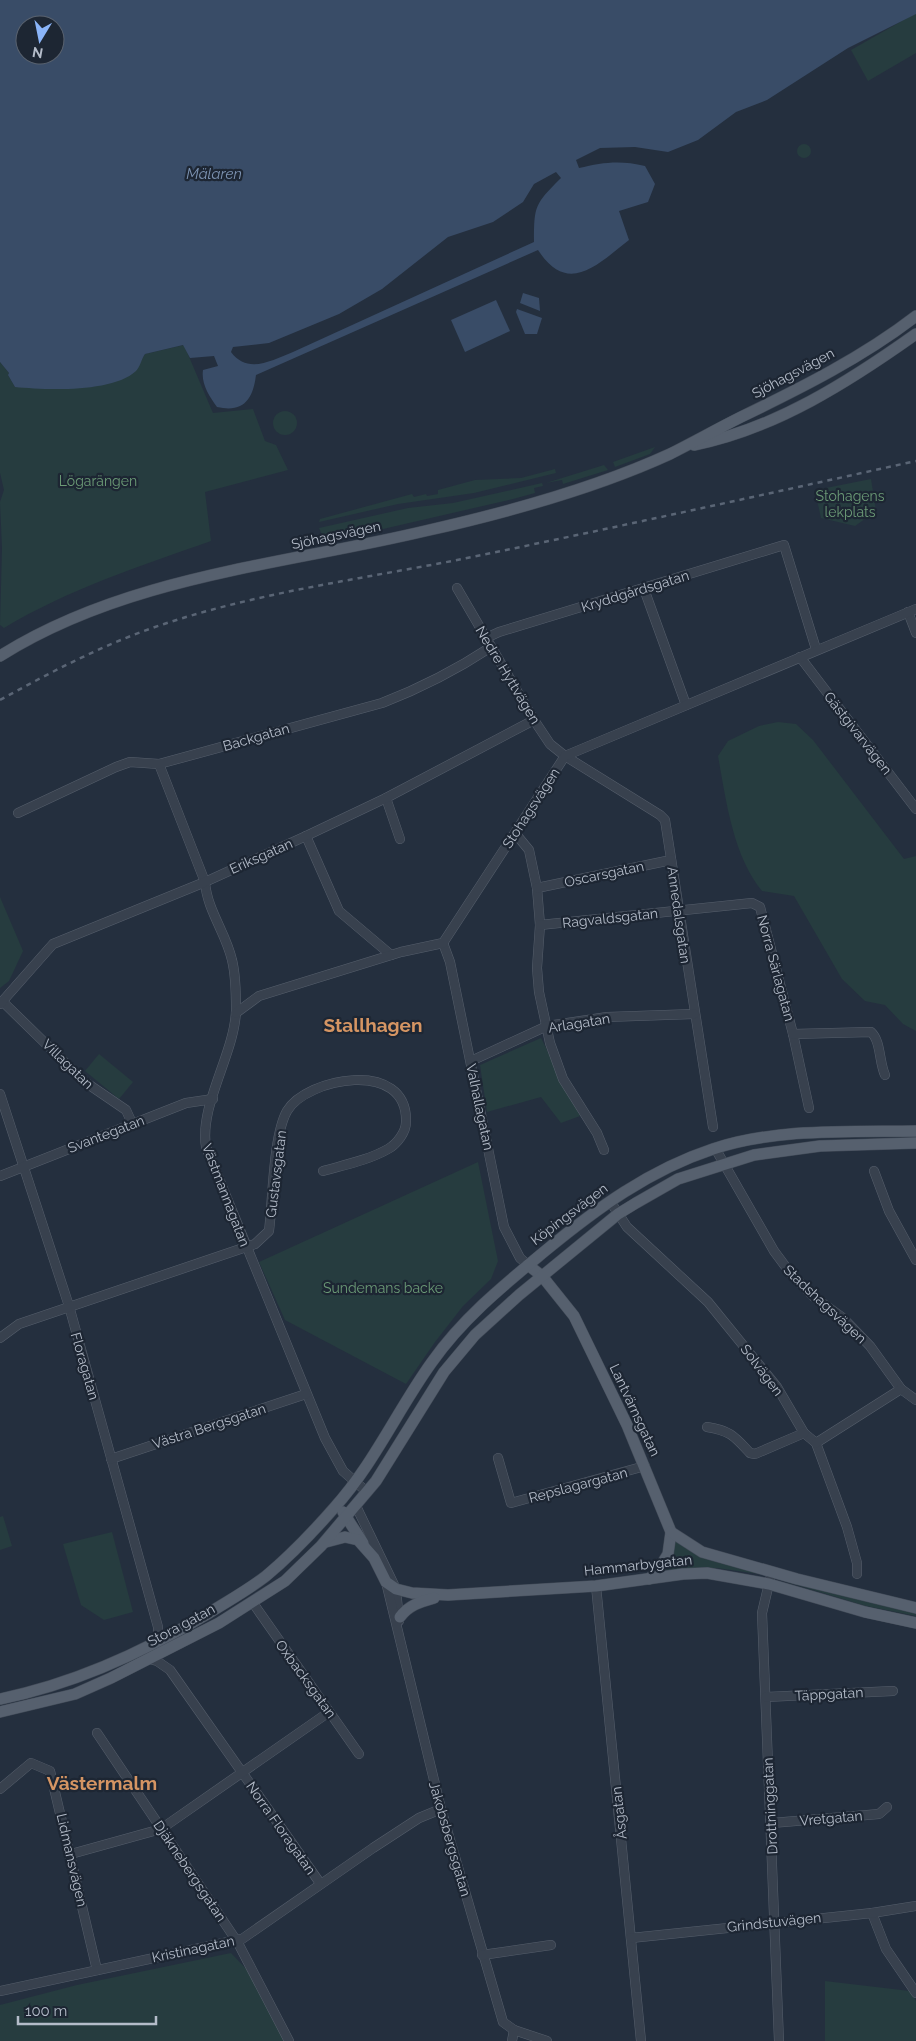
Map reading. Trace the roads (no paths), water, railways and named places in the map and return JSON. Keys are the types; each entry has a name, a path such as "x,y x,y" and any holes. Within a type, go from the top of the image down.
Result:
{"main road":[{"name":"Sjöhagsvägen","path":"0,656 33,635 69,618 120,600 216,575 424,532 530,505 614,476 680,448 810,384 916,316"},
{"path":"862,370 880,349 884,338 897,336 916,323"},
{"name":"Sjöhagsvägen","path":"680,448 723,439 776,417 833,388 916,334"},
{"name":"Köpingsvägen","path":"344,1496 432,1362 456,1331 528,1265 610,1201 664,1167 715,1148 761,1138 916,1131"},
{"path":"347,1516 385,1468 424,1401 459,1353 490,1320 618,1214 678,1179 754,1155 791,1149 916,1143"},
{"name":"Lantvärnsgatan","path":"528,1265 542,1276 574,1316 627,1425 671,1532"},
{"path":"344,1496 356,1506"},
{"name":"Stora gatan","path":"0,1699 36,1691 75,1679 158,1640 228,1601 266,1575 344,1496"},
{"path":"336,1506 347,1516 374,1558 386,1582 396,1589"},
{"name":"Stora gatan","path":"0,1712 75,1694 149,1659 253,1603 285,1581 321,1546 347,1516"},
{"path":"648,1579 657,1572 668,1554 671,1532"},
{"name":"Hammarbygatan","path":"671,1532 686,1544 702,1552 772,1572 916,1608"},
{"path":"321,1546 331,1539 345,1537 363,1543"},
{"name":"Hammarbygatan","path":"396,1589 426,1595 448,1595 596,1586 707,1573 769,1584 865,1612 916,1623"},
{"name":"Hammarbygatan","path":"400,1617 406,1609 420,1602 448,1595"}],"street":[{"name":"Kryddgårdsgatan","path":"486,638 499,632 784,545 816,649"},
{"name":"Nedre Hyttvägen","path":"457,588 534,720 550,744 565,756"},
{"path":"644,589 686,705"},
{"path":"912,611 916,633"},
{"name":"Stohagsvägen","path":"443,943 565,756 816,649 912,611"},
{"name":"Backgatan","path":"18,813 130,762 159,764 382,703 444,676 491,648"},
{"name":"Gästgivarvägen","path":"800,657 916,808"},
{"name":"Eriksgatan","path":"2,1003 53,944 205,882 306,836 386,798 534,720"},
{"name":"Annedalsgatan","path":"565,756 660,815 666,827 680,911 680,927 713,1126"},
{"name":"Västmannagatan","path":"159,764 205,882 206,894 232,961 236,1013 205,1129 206,1147 325,1438 344,1470 354,1482 367,1492"},
{"path":"386,798 400,839"},
{"path":"515,833 529,850 537,888 540,925 539,992 555,1061 563,1079 597,1133 604,1150"},
{"path":"306,836 338,911 391,955"},
{"name":"Oscarsgatan","path":"537,888 671,860"},
{"name":"Norra Särlagatan","path":"680,911 752,903 760,907 793,1034 809,1108"},
{"name":"Ragvaldsgatan","path":"540,925 680,911"},
{"path":"236,1013 259,996 391,955 443,943"},
{"name":"Valhallagatan","path":"443,943 450,962 504,1227 520,1258 528,1265"},
{"name":"Villagatan","path":"2,1003 85,1082 126,1110 132,1123"},
{"name":"Arlagatan","path":"471,1061 547,1026 608,1017 694,1014"},
{"path":"793,1034 871,1032 876,1036 880,1066 885,1075"},
{"name":"Gustavsgatan","path":"0,1338 19,1324 246,1248 263,1239 269,1231 278,1140 288,1110 300,1098 323,1088 345,1082 371,1080 392,1089 400,1096 406,1112 406,1125 398,1141 388,1149 323,1171"},
{"name":"Floragatan","path":"0,1094 69,1306 158,1627 158,1640"},
{"name":"Svantegatan","path":"0,1176 186,1103 213,1099"},
{"name":"Stadshagsvägen","path":"715,1148 786,1268 814,1297 843,1318 870,1346 901,1389 916,1400"},
{"path":"874,1171 889,1211 916,1260"},
{"name":"Solvägen","path":"610,1201 627,1227 708,1302 721,1317 777,1387 804,1433 816,1443"},
{"path":"857,1574 856,1562 846,1527 816,1443 901,1389"},
{"name":"Västra Bergsgatan","path":"111,1459 306,1394"},
{"path":"706,1427 731,1434 742,1442 750,1453 761,1452 804,1433"},
{"name":"Repslagargatan","path":"498,1458 511,1503 644,1466"},
{"name":"Jakobsbergsgatan","path":"356,1506 396,1589 400,1617 396,1631"},
{"name":"Drottninggatan","path":"772,1572 762,1612 772,1823 779,2041"},
{"name":"Jakobsbergsgatan","path":"386,1582 396,1631 440,1810 503,2022 514,2030"},
{"name":"Åsgatan","path":"596,1586 641,2041"},
{"name":"Oxbacksgatan","path":"253,1603 359,1754"},
{"name":"Norra Floragatan","path":"149,1659 157,1661 170,1670 320,1883"},
{"name":"Täppgatan","path":"766,1697 893,1691"},
{"name":"Norra Floragatan","path":"242,1772 330,1712"},
{"name":"Djäknebergsgatan","path":"97,1733 235,1940 289,2041"},
{"name":"Lidmansvägen","path":"0,1789 31,1763 50,1771 98,1970"},
{"path":"71,1854 161,1829 242,1772"},
{"name":"Vretgatan","path":"772,1823 879,1814 887,1807"},
{"name":"Kristinagatan","path":"0,1991 242,1939 320,1883 419,1818 440,1810"},
{"name":"Grindstuvägen","path":"631,1938 774,1921 872,1913 916,1906"},
{"path":"872,1913 886,1949 916,1993"},
{"path":"482,1955 552,1945"},
{"path":"512,2041 514,2030 547,2041"}],"water":[{"name":"Mälaren","path":"0,0 916,0 916,14 848,48 767,100 736,112 698,140 668,152 635,147 600,148 576,160 579,168 612,162 645,166 655,184 648,202 619,211 629,240 606,259 583,272 572,274 560,271 549,264 538,250 256,375 255,384 249,397 240,406 234,408 217,407 204,385 203,370 218,366 214,356 190,358 183,345 145,354 136,371 125,378 95,387 44,389 15,387 8,375 9,373 0,362","holes":["556,172 561,178 538,206 534,242 269,362 260,364 245,363 231,352 233,347 269,343 339,314 382,289 448,237 493,222 523,202 534,184"]},
{"path":"523,293 539,298 540,311 520,303"},
{"path":"496,300 510,331 465,352 451,320"},
{"path":"517,309 542,318 537,334 525,334 516,312"}],"railway":[{"path":"0,700 60,668 101,649 164,624 203,612 282,593 442,563 645,521 916,461"}],"district":[{"name":"Stallhagen","path":"373,1025"},
{"name":"Västermalm","path":"102,1783"}],"park label":[{"name":"Lögarängen","path":"98,481"},
{"name":"Stohagens lekplats","path":"850,504"},
{"name":"Sundemans backe","path":"383,1288"}]}
